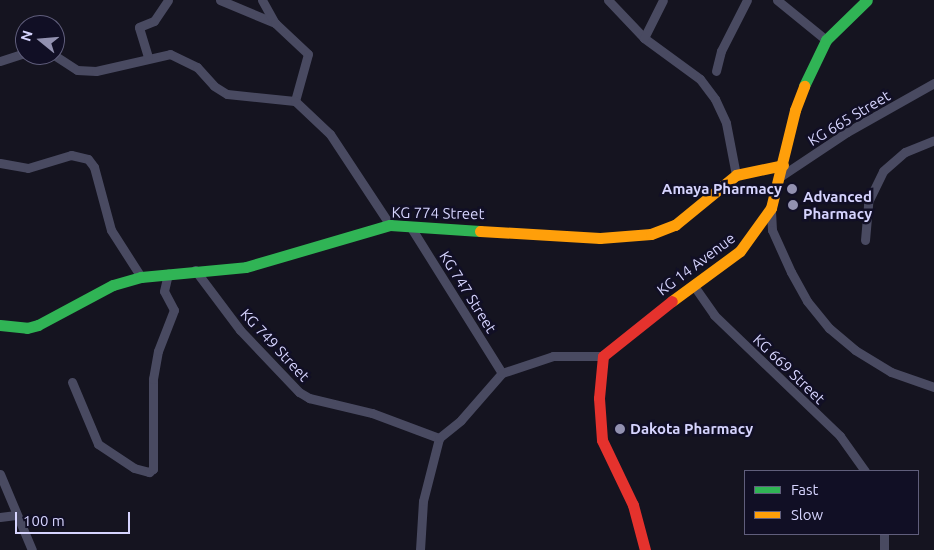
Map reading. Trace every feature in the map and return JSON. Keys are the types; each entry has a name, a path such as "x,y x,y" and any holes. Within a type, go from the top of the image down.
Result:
{"street":[{"path":"148,57 139,27 154,21 168,0"},
{"path":"220,0 275,24 308,54 294,101"},
{"path":"262,0 275,24"},
{"path":"608,0 644,38 700,79 715,100 726,123 736,176"},
{"path":"644,38 663,0"},
{"path":"716,71 721,51 747,0"},
{"path":"776,0 826,40"},
{"name":"KG 14 Avenue","path":"603,356 638,326 740,251 771,208 805,78 826,40 868,0"},
{"path":"65,62 77,70 96,71 148,57 170,54 180,57 227,94 294,101 330,134 390,225"},
{"path":"0,61 15,57"},
{"name":"KG 665 Street","path":"778,178 847,132 934,83"},
{"path":"865,240 868,202 883,171 905,152 934,140"},
{"path":"0,163 28,168 71,155 88,159 94,167 111,230 141,277"},
{"name":"KG 774 Street","path":"0,325 27,328 38,325 113,285 141,277 195,270 246,267 390,225 600,238 651,234 675,225 736,176 783,165"},
{"path":"771,208 772,230 791,272 807,301 829,328 854,350 891,372 934,387"},
{"name":"KG 747 Street","path":"410,226 502,373"},
{"name":"KG 749 Street","path":"195,270 240,330 299,392 308,398 372,414 439,438"},
{"path":"72,382 98,444 134,468 149,472 153,469 153,379 158,351 174,310 164,291 168,273"},
{"name":"KG 669 Street","path":"694,286 721,322 840,436 864,470"},
{"path":"420,550 423,501 439,438 461,420 502,373 553,356 603,356 599,398 602,440 633,505 645,550"},
{"path":"0,474 32,550"},
{"path":"0,517 16,515"},
{"path":"884,535 884,550"}],"traffic: fast":[{"path":"804,86 826,40 867,0"},
{"path":"0,325 27,328 38,325 113,285 141,277 246,267 390,225 480,231"}],"traffic: slow":[{"path":"672,301 740,251 771,208 795,110 804,86"},
{"path":"480,231 600,238 651,234 675,225 736,175 783,165"}],"traffic: jam":[{"path":"645,550 633,505 602,440 599,398 603,356 672,301"}],"place":[{"name":"Amaya Pharmacy","path":"792,189"},
{"name":"Advanced Pharmacy","path":"793,205"},
{"name":"Dakota Pharmacy","path":"620,429"}]}
